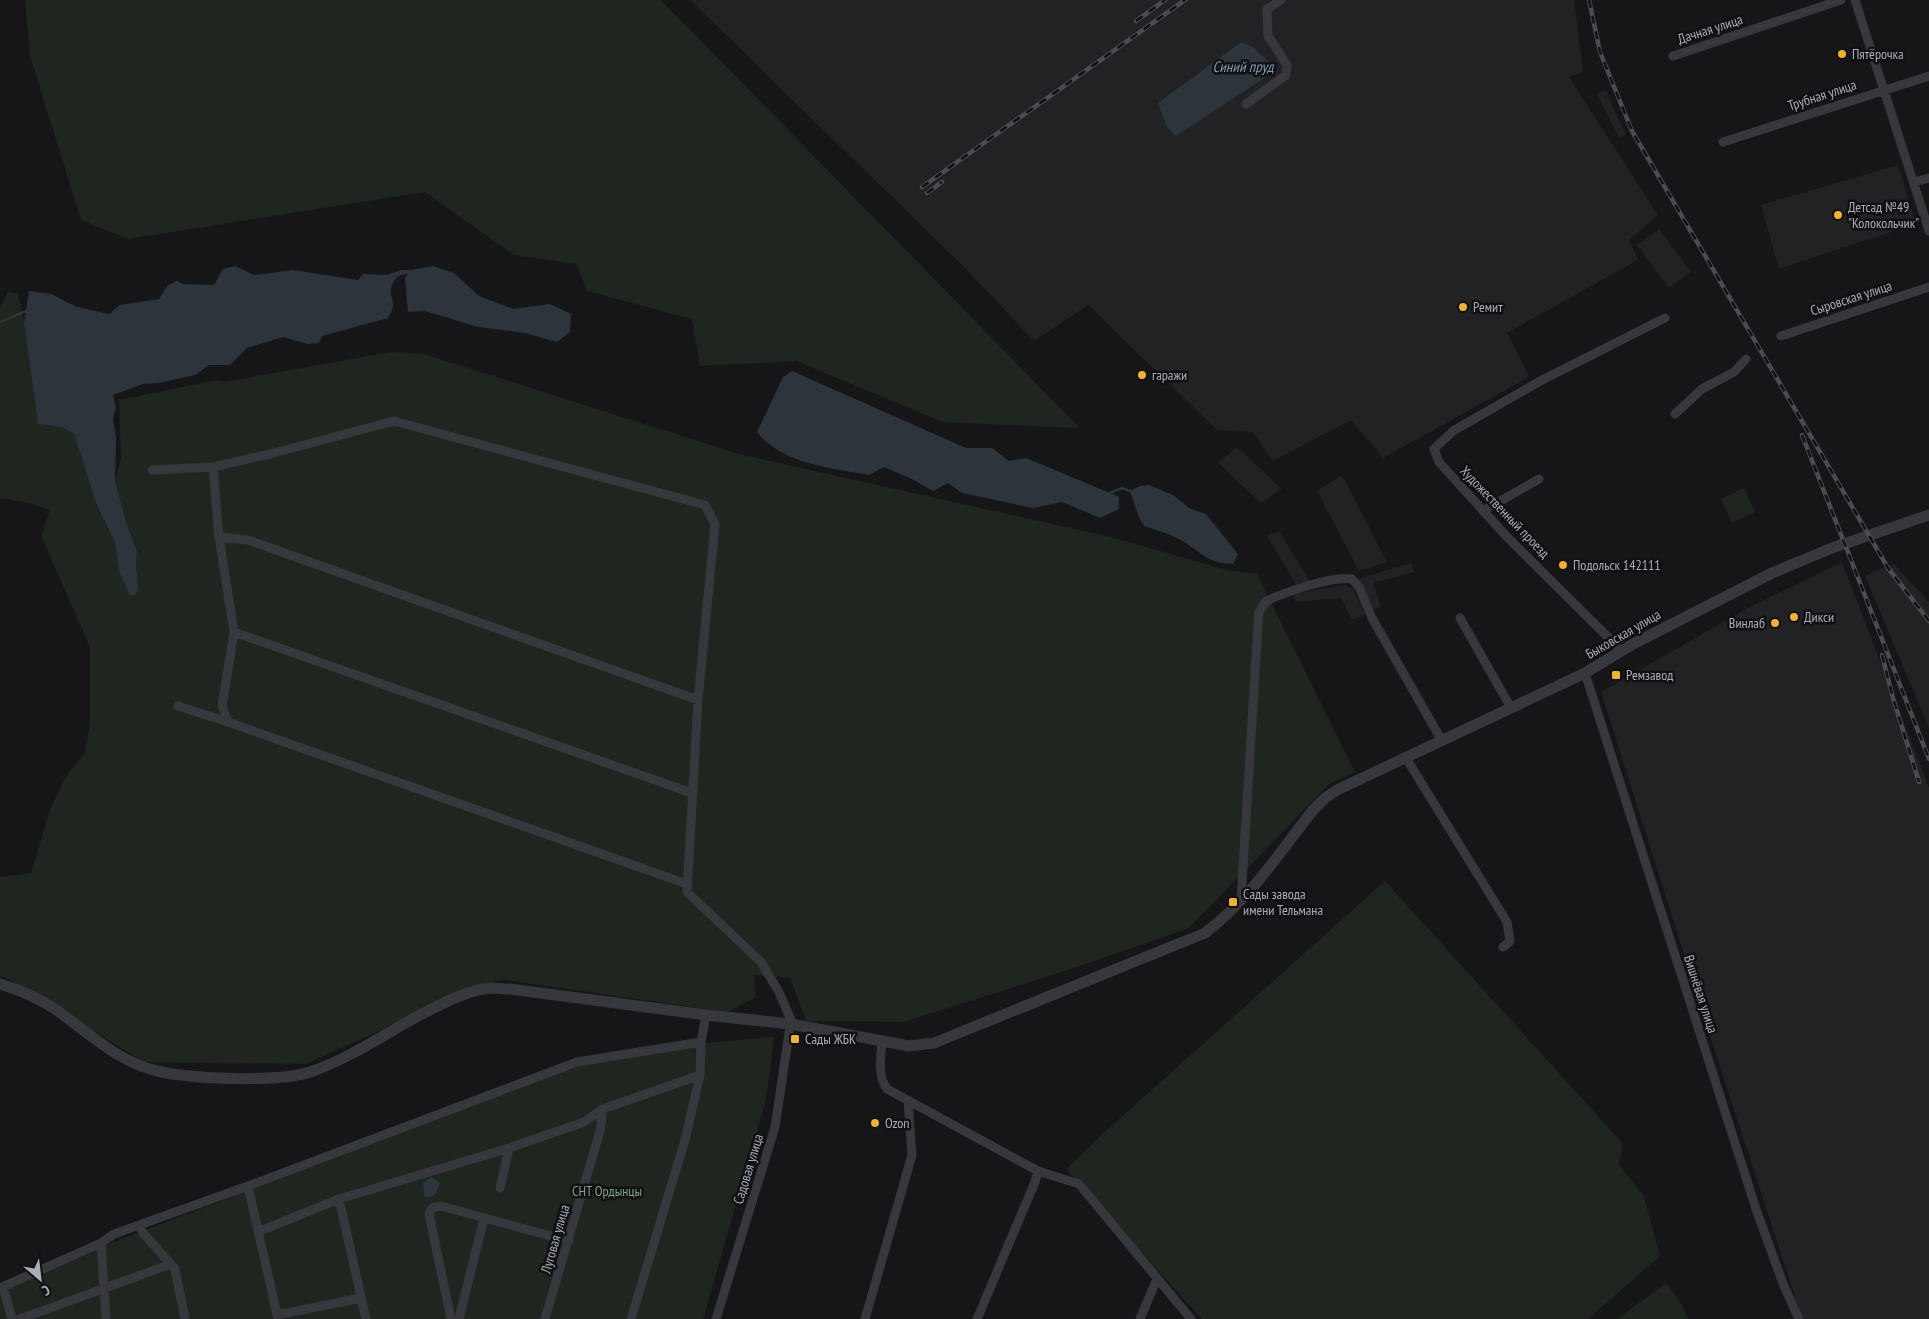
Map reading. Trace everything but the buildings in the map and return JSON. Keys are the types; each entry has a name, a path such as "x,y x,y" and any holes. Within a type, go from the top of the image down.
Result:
{"street":[{"path":"1246,104 1286,75 1287,65 1268,36 1267,9 1281,0"},
{"name":"Дачная улица","path":"1673,56 1841,0"},
{"path":"1855,0 1929,231"},
{"name":"Трубная улица","path":"1723,142 1929,76"},
{"path":"1914,182 1929,178"},
{"name":"Сыровская улица","path":"1781,336 1929,287"},
{"name":"Художественный проезд","path":"1622,651 1483,511 1439,462 1434,449 1453,431 1542,380 1665,318"},
{"path":"1675,414 1702,389 1734,372 1746,360"},
{"path":"152,470 213,467 394,421 705,505 715,524 698,700 687,892 761,962 779,992 791,1024"},
{"path":"213,467 219,537 234,632 222,706 228,722"},
{"path":"1483,511 1539,479"},
{"name":"Быковская улица","path":"0,984 28,994 45,1003 122,1056 140,1065 160,1072 227,1078 279,1077 310,1072 335,1062 453,999 490,988 791,1024 909,1046 934,1043 1205,933 1221,921 1241,900 1314,810 1325,798 1337,790 1585,674 1622,651 1676,622 1787,566 1832,548 1929,515"},
{"path":"219,537 248,540 698,700"},
{"path":"1241,900 1259,612 1266,600 1339,578 1352,579 1359,587 1372,618 1442,741"},
{"path":"1460,618 1511,708"},
{"path":"234,632 692,793"},
{"name":"Вишнёвая улица","path":"1585,674 1757,1212 1784,1286 1799,1319"},
{"path":"178,706 687,884"},
{"path":"1406,758 1507,922 1510,941 1503,947"},
{"path":"631,1319 685,1140 700,1075 701,1042 706,1015"},
{"name":"Садовая улица","path":"716,1319 775,1127 791,1024"},
{"path":"882,1041 881,1081 887,1089 1038,1171 1078,1184 1191,1319"},
{"path":"12,1319 1,1288 101,1242 114,1234 248,1186 577,1062 701,1042"},
{"path":"260,1232 340,1199 509,1148 584,1122 603,1109 700,1075"},
{"path":"865,1319 912,1155 908,1101"},
{"name":"Луговая улица","path":"546,1319 600,1131 603,1109"},
{"path":"500,1188 509,1148"},
{"path":"977,1319 1038,1171"},
{"path":"248,1186 260,1232 277,1317 361,1298"},
{"path":"340,1199 366,1319"},
{"path":"450,1319 429,1214 432,1208 441,1206 569,1241"},
{"path":"459,1319 484,1218"},
{"path":"139,1226 175,1269 185,1319"},
{"path":"101,1242 106,1319"},
{"path":"20,1319 171,1264"},
{"path":"1140,1319 1157,1279"}],"shaded area":[{"path":"690,0 1574,0 1583,72 1569,77 1658,215 1629,240 1638,260 1507,333 1529,377 1383,458 1351,420 1273,461 1253,432 1217,430 1088,305 1034,341 964,267"},
{"path":"1605,90 1626,134 1619,138 1597,94"},
{"name":"Детсад №49 \"Колокольчик\"","path":"1898,165 1916,224 1779,269 1761,205"},
{"path":"1659,229 1691,272 1669,288 1637,245"},
{"path":"1237,447 1282,489 1261,503 1218,463"},
{"path":"1342,475 1387,562 1359,571 1317,491"},
{"path":"1279,531 1311,583 1297,586 1267,536"},
{"path":"1842,562 1929,788 1929,1319 1804,1319 1797,1303 1708,1030 1601,692 1746,609"},
{"path":"1411,563 1414,572 1373,583 1381,607 1371,610 1358,579"},
{"path":"1894,564 1929,602 1929,728 1865,576"},
{"path":"1345,585 1353,589 1365,615 1352,620 1341,598 1295,602 1293,594"}],"green space":[{"path":"25,0 661,0 1080,428 943,422 796,361 700,366 692,319 587,291 576,264 514,255 425,192 128,239 81,220 30,56"},
{"path":"8,292 18,294 24,323 38,424 62,427 74,434 97,506 115,542 119,571 138,586 137,551 126,522 115,480 121,459 119,400 217,380 224,382 391,352 424,354 739,454 1111,537 1227,570 1257,574 1355,772 1329,784 1189,928 1077,967 904,1022 806,1021 790,978 754,975 756,997 728,1012 505,980 488,982 306,1064 144,1062 7,978 0,976 0,877 31,873 51,807 65,778 85,753 90,723 90,647 41,536 50,510 28,503 0,498 0,306"},
{"path":"1744,488 1755,512 1732,523 1721,499"},
{"path":"1385,881 1623,1144 1619,1164 1644,1196 1660,1256 1588,1319 1202,1319 1066,1169 1108,1129"},
{"name":"СНТ Ордынцы","path":"774,1037 766,1100 703,1319 0,1319 0,1286 559,1071 658,1047"},
{"path":"1666,1283 1682,1305 1688,1319 1617,1319"}],"water":[{"name":"Синий пруд","path":"1241,42 1253,47 1272,65 1267,76 1176,136 1166,125 1158,103"},
{"path":"235,266 254,275 293,270 358,280 363,274 386,275 401,270 433,266 454,273 479,296 513,309 550,304 571,314 570,332 557,342 525,333 478,327 425,311 408,312 405,279 408,274 404,274 397,277 393,283 391,295 393,306 388,318 322,336 319,343 308,344 283,337 247,348 230,365 209,365 195,375 159,383 143,384 113,395 116,408 113,418 116,438 115,480 126,522 137,551 138,586 136,594 130,596 119,571 115,542 97,506 74,434 62,427 38,424 24,323 29,291 51,294 77,307 109,314 120,305 159,299 168,285 177,281 183,284 214,285 223,269"},
{"path":"792,371 966,448 992,448 1009,461 1026,458 1110,493 1119,497 1119,509 1100,518 1062,502 1033,508 962,493 948,483 933,491 912,479 884,467 869,475 823,467 793,458 767,443 757,432 783,377"},
{"path":"1149,485 1173,495 1189,508 1206,514 1238,554 1233,564 1209,559 1185,542 1144,526 1130,491 1140,486"},
{"path":"431,1177 440,1183 436,1194 424,1197 423,1183"}],"waterway":[{"path":"0,322 26,311"},
{"path":"1110,493 1122,488 1130,491"}],"railway":[{"path":"1136,21 1165,0"},
{"path":"922,187 1185,0"},
{"path":"1589,0 1600,52 1632,131 1888,568 1929,621"},
{"path":"927,193 942,182"},
{"path":"1802,435 1929,759"},
{"path":"1882,655 1919,782"}],"place":[{"name":"Пятёрочка","path":"1842,54"},
{"name":"Детсад №49 \"Колокольчик\"","path":"1838,215"},
{"name":"Ремит","path":"1463,307"},
{"name":"гаражи","path":"1142,375"},
{"name":"Подольск 142111","path":"1563,565"},
{"name":"Дикси","path":"1794,617"},
{"name":"Винлаб","path":"1775,623"},
{"name":"Ремзавод","path":"1616,675"},
{"name":"Сады завода имени Тельмана","path":"1233,902"},
{"name":"Сады ЖБК","path":"795,1039"},
{"name":"Ozon","path":"875,1123"}]}
